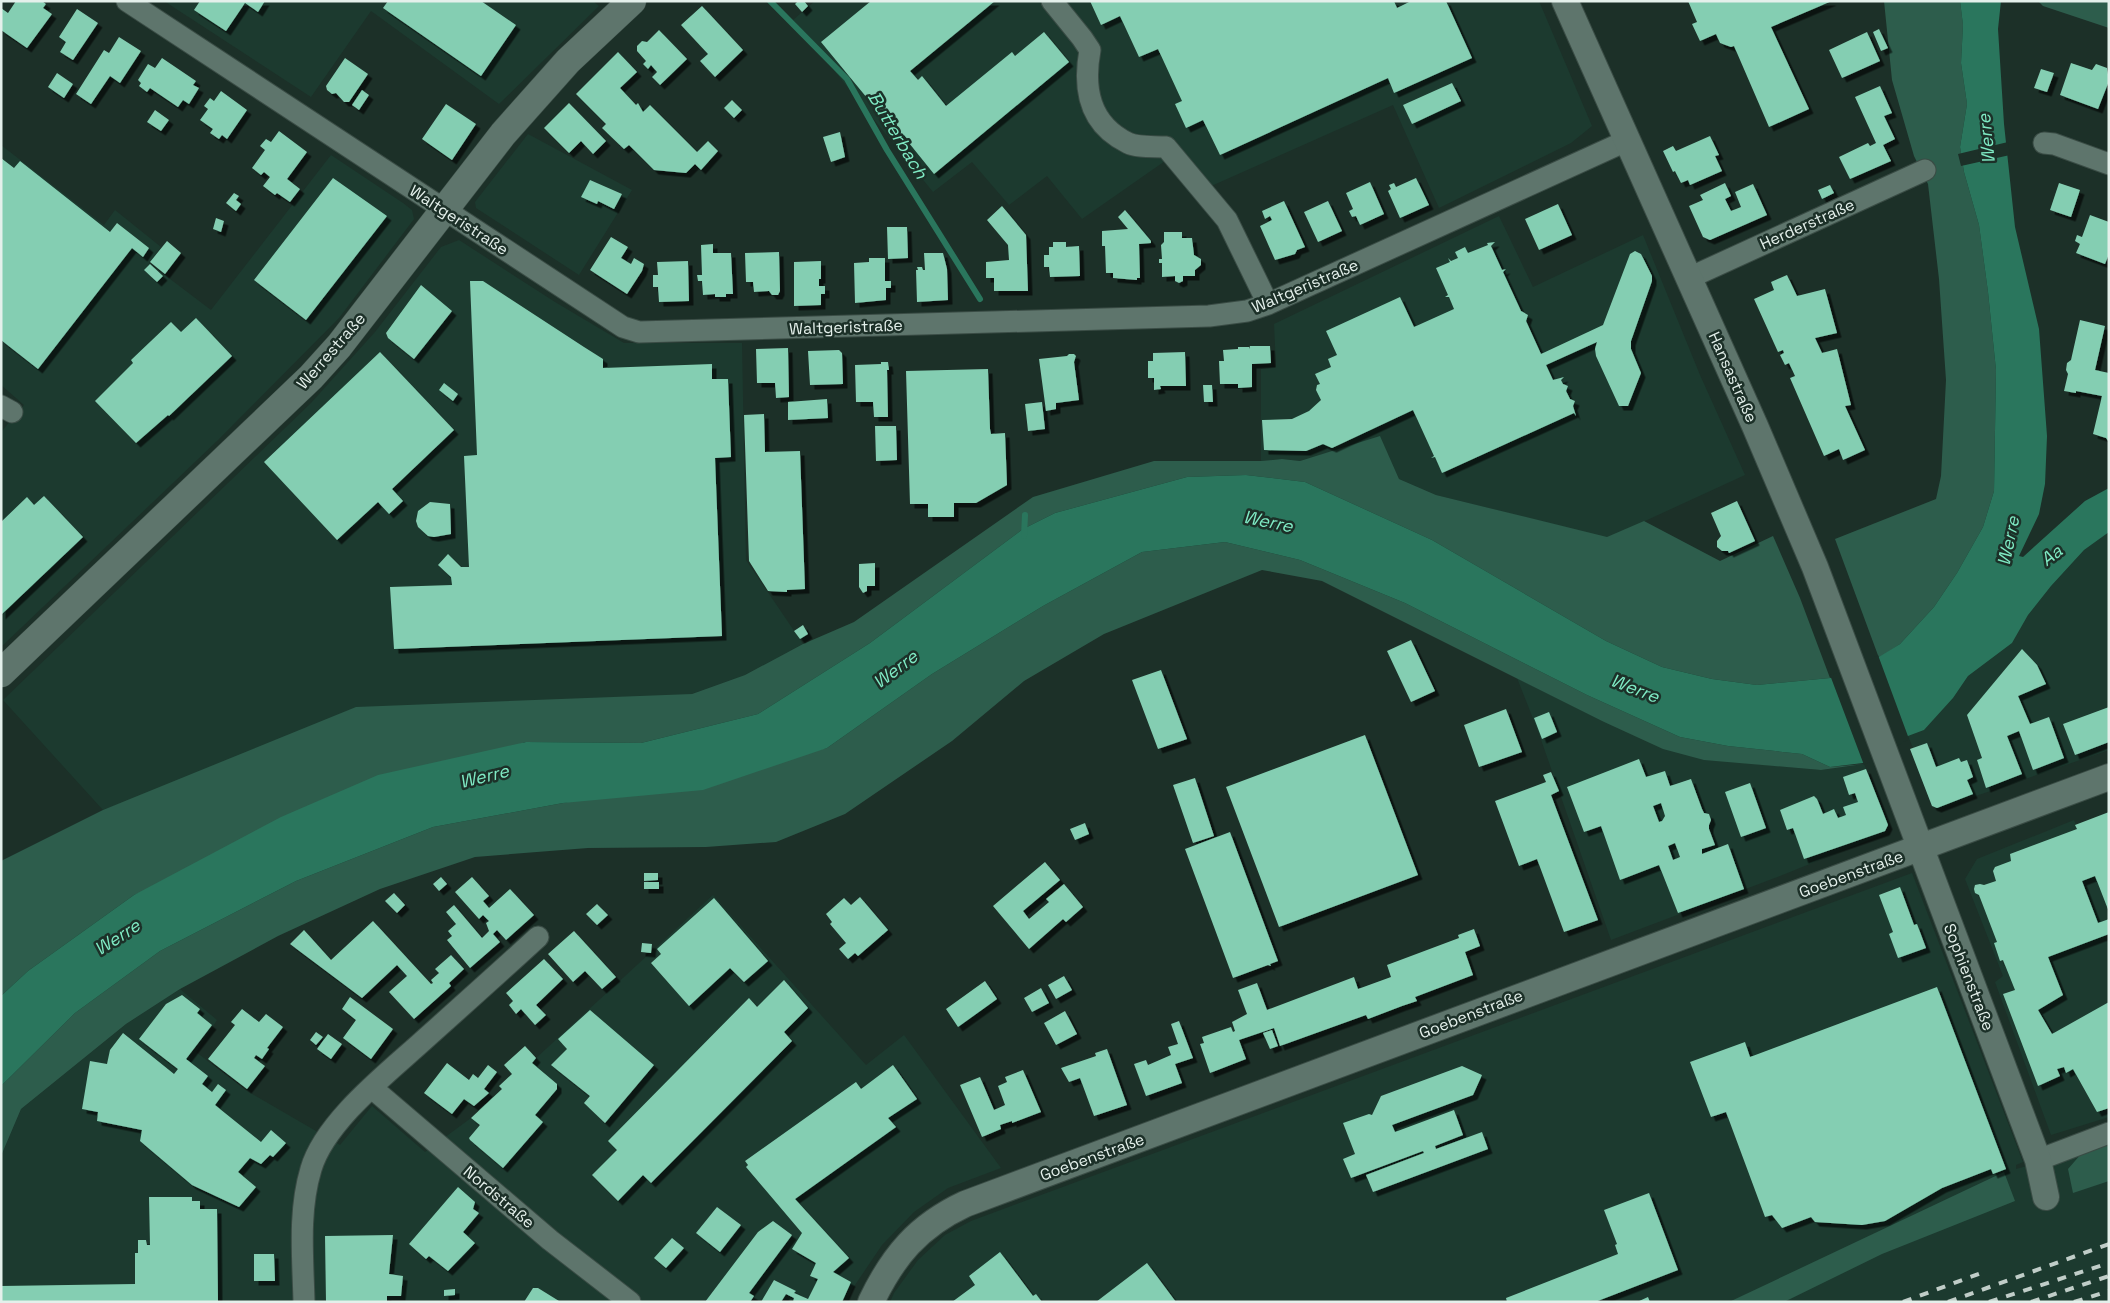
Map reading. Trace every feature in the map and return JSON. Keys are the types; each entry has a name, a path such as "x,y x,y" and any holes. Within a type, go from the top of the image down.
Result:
{"main road":[{"name":"Werrestraße","path":"1,673 311,377 339,346 503,134 536,95 568,61 632,1"}],"street":[{"name":"Waltgeristraße","path":"127,1 623,327 639,332 1208,316 1247,311 1268,304 1626,141"},
{"path":"1052,1 1090,50 1086,89 1090,104 1097,116 1110,132 1129,144 1166,147 1227,220 1268,304"},
{"name":"Hansastraße","path":"1565,1 1626,141 1689,278 1824,589 1888,758"},
{"path":"2044,143 2054,144 2109,164"},
{"name":"Herderstraße","path":"1689,278 1925,170"},
{"name":"Sophienstraße","path":"1888,758 2038,1160 2046,1197"},
{"name":"Goebenstraße","path":"871,1302 880,1283 910,1241 942,1215 965,1204 2109,777"},
{"path":"304,1302 303,1214 306,1191 319,1149 330,1133 372,1088 538,937"},
{"name":"Nordstraße","path":"372,1088 543,1234 630,1302"},
{"path":"2038,1160 2109,1133"}],"shaded area":[{"path":"164,1 593,1 599,6 499,104 371,11 311,97"},
{"path":"815,1 1539,1 1592,126 1571,143 1439,208 1393,105 1191,195 1165,161 1082,219 1047,176 1009,205 972,162 933,192 793,20"},
{"path":"1884,1 1960,1 1963,25 1961,63 1967,104 1960,147 1964,172 1979,225 1996,370 1994,491 1983,527 1957,573 1934,607 1900,644 1879,658 1835,539 1936,499 1941,476 1946,380 1939,279 1928,184 1914,156 1892,80"},
{"path":"2038,1 2109,1 2109,28 2043,6"},
{"path":"528,134 632,190 579,275 476,208 475,202"},
{"path":"1,145 104,225 115,210 161,247 149,263 211,310 331,155 403,203 412,210 414,219 339,318 218,440 1,647 1,432 24,405 1,385"},
{"path":"1499,216 1533,287 1643,235 1700,375 1745,475 1608,538 1436,495 1399,479 1380,437 1300,461 1282,459 1261,461 1261,369 1276,367 1274,324"},
{"path":"459,240 555,302 624,343 742,343 746,560 803,644 745,675 692,694 125,802 103,810 3,700 311,403 375,332 441,247"},
{"path":"1380,436 1399,479 1436,495 1607,537 1644,521 1720,561 1773,536 1800,598 1830,678 1757,685 1712,679 1662,667 1606,641 1432,540 1305,482 1246,475 1187,477 1055,513 1023,529 870,643 758,714 641,743 525,742 134,895 28,971 1,996 1,861 103,810 356,707 692,694 745,675 803,644 854,622 1033,497 1154,461 1261,461 1282,459 1300,461"},
{"path":"2107,533 2109,750 1938,809 1932,806 1910,749 1913,748 1908,736 1924,730 1953,698 1968,676 2012,643 2028,615 2051,586 2084,550"},
{"path":"1225,542 1300,560 1405,603 1587,695 1680,737 1728,746 1802,754 1830,767 1864,764 1821,770 1704,760 1663,749 1602,721 1322,581 1262,570 1104,634 1024,681 952,741 845,814 776,842 706,847 588,848 475,857 380,889 278,936 180,989 126,1024 21,1109 1,1156 1,1086 75,1013 160,951 296,881 433,827 563,803 827,748 932,674 1043,606 1142,552"},
{"path":"1517,678 1602,721 1745,763 1821,770 1864,764 1889,825 1884,834 1611,940 1538,731"},
{"path":"2074,820 2109,912 2109,1117 2051,1135 1995,982 2003,976 1965,879 1977,859"},
{"path":"1912,873 2023,1162 2016,1165 2016,1169 2109,1143 2109,1302 890,1302 894,1293 918,1260 945,1235 971,1221"},
{"path":"713,895 866,1065 904,1035 1001,1168 948,1188 914,1212 882,1245 853,1288 847,1302 1,1302 1,1156 21,1109 126,1024 180,989 217,1020 196,1052 247,1091 340,1145 372,1106 425,1152 471,1118"},
{"path":"2109,1136 2109,1181 2073,1193 2068,1169 2088,1146"},
{"path":"2004,1172 2015,1201 1882,1254 1784,1302 1729,1302"}],"water":[{"path":"1960,1 2001,1 1998,29 2004,124 2015,227 2039,329 2047,436 2045,484 2039,514 2019,556 2023,557 2085,501 2109,488 2109,532 2084,550 2051,586 2028,615 2012,643 1968,676 1953,698 1924,730 1908,736 1863,763 1830,767 1802,754 1728,746 1680,737 1587,695 1405,603 1300,560 1225,542 1142,552 1043,606 932,674 827,748 703,790 563,803 433,827 296,881 160,951 75,1013 1,1086 1,996 28,971 134,895 281,817 378,775 526,742 641,743 758,714 870,643 1023,529 1055,513 1187,477 1246,475 1305,482 1432,540 1606,641 1662,667 1712,679 1757,685 1830,678 1861,668 1900,644 1934,607 1957,573 1983,527 1994,491 1996,370 1979,225 1964,172 1960,147 1967,104 1961,63 1963,25"}],"pier":[{"path":"2008,142 2010,155 1961,166 1958,154"},
{"path":"1878,655 1909,739 1864,765 1830,675 1860,666"}],"building":[{"path":"16,1 42,1 46,4 43,8 52,14 27,48 1,30 1,8 8,13"},
{"path":"200,1 265,1 258,12 245,3 226,31 194,10"},
{"path":"388,1 481,1 516,25 481,76 383,8"},
{"path":"798,1 804,1 808,6 802,12 795,4"},
{"path":"871,1 995,1 910,71 918,80 922,76 946,106 1012,52 1015,56 1044,32 1069,62 934,174 910,142 904,135 900,138 821,42"},
{"path":"1090,1 1394,1 1397,8 1411,1 1446,1 1472,58 1394,93 1388,78 1220,155 1203,120 1186,128 1175,104 1182,101 1158,49 1139,57 1120,16 1101,25"},
{"path":"1688,1 1832,1 1771,27 1809,109 1769,127 1734,46 1731,47 1720,43 1716,34 1700,41 1692,24 1697,22"},
{"path":"702,6 743,50 715,77 700,61 708,54 681,25"},
{"path":"77,9 98,23 73,60 60,52 66,42 59,37"},
{"path":"1879,29 1888,48 1881,51 1873,32"},
{"path":"659,30 687,59 660,85 652,77 657,72 651,65 648,69 643,64 646,61 637,51 637,46 642,41 647,42"},
{"path":"1867,32 1880,61 1842,78 1829,50"},
{"path":"119,37 141,51 120,83 110,76 91,104 76,94 104,50 109,53"},
{"path":"618,52 637,72 620,88 636,105 638,103 643,112 650,105 697,152 708,141 718,151 701,170 695,164 686,173 654,170 629,145 624,149 602,128 606,124 576,94"},
{"path":"162,58 196,81 193,85 199,88 189,104 183,100 178,107 150,88 147,92 139,86 141,83 138,80 148,64 155,68"},
{"path":"345,58 368,74 349,102 344,102 336,93 332,94 327,90 326,86"},
{"path":"2071,63 2092,70 2096,64 2107,68 2109,81 2098,109 2060,95"},
{"path":"2041,69 2054,73 2047,92 2034,88"},
{"path":"57,73 73,84 64,98 48,87"},
{"path":"1452,83 1461,101 1412,124 1403,105"},
{"path":"1880,86 1892,113 1884,116 1895,139 1883,145 1891,161 1850,179 1839,157 1868,143 1870,146 1876,143 1855,97"},
{"path":"362,90 369,95 359,110 352,105"},
{"path":"221,91 247,110 227,139 222,135 219,139 210,133 213,129 200,120 208,109 204,106 210,98 214,101"},
{"path":"732,100 742,110 734,118 724,108"},
{"path":"569,103 606,141 593,154 581,141 569,153 544,128"},
{"path":"446,104 476,124 452,160 422,139"},
{"path":"155,110 169,120 161,131 147,122"},
{"path":"279,131 307,152 287,179 300,189 290,202 277,193 275,195 263,186 270,177 264,172 261,175 252,168 265,150 260,146 266,139 271,142"},
{"path":"840,132 845,157 831,162 823,137"},
{"path":"1710,136 1719,155 1715,156 1722,171 1690,185 1688,180 1681,183 1675,171 1673,172 1663,151 1673,146 1676,151"},
{"path":"1,158 14,168 20,161 110,232 117,223 149,248 143,257 132,248 38,369 1,340"},
{"path":"333,178 387,216 306,320 254,280"},
{"path":"1416,178 1429,205 1400,218 1388,191 1391,189 1389,185 1394,183 1396,187"},
{"path":"590,180 622,194 614,209 598,201 597,204 581,197"},
{"path":"1370,182 1384,214 1360,225 1356,216 1352,217 1349,211 1353,209 1346,193"},
{"path":"1725,183 1731,196 1725,199 1731,211 1741,207 1735,192 1753,184 1767,215 1710,240 1703,237 1689,206 1703,200 1700,195"},
{"path":"2059,183 2080,190 2071,217 2050,210"},
{"path":"1830,185 1834,193 1822,199 1818,190"},
{"path":"234,193 239,196 236,200 241,204 236,211 226,203"},
{"path":"1284,201 1305,247 1297,250 1295,254 1275,260 1260,226 1272,220 1270,216 1265,219 1262,211"},
{"path":"1328,201 1342,231 1318,242 1304,212"},
{"path":"1558,204 1572,235 1539,250 1525,219"},
{"path":"1002,206 1026,235 1028,291 994,291 994,278 986,278 986,262 1009,260 1008,245 987,220"},
{"path":"1125,210 1151,241 1151,243 1139,244 1140,278 1137,278 1137,280 1113,278 1113,273 1106,273 1105,246 1102,246 1102,231 1128,229 1118,217"},
{"path":"2090,215 2109,222 2109,254 2105,264 2076,253 2080,244 2075,241 2077,235 2082,237"},
{"path":"216,218 224,221 221,232 213,229"},
{"path":"887,227 907,227 908,258 888,259"},
{"path":"1164,232 1182,232 1182,238 1192,238 1194,255 1201,259 1201,265 1195,270 1195,276 1183,276 1183,281 1179,283 1175,281 1175,276 1162,277 1162,263 1159,263 1159,259 1162,259 1161,245 1164,242"},
{"path":"611,237 628,247 621,258 631,264 634,258 644,264 642,271 627,294 590,270"},
{"path":"167,241 181,253 165,274 150,262"},
{"path":"1053,242 1066,242 1066,247 1079,246 1080,276 1050,277 1049,267 1044,267 1044,255 1049,255 1049,247 1053,247"},
{"path":"1495,242 1491,246 1502,270 1506,269 1503,272 1521,311 1528,315 1526,321 1541,354 1603,325 1630,254 1635,251 1641,254 1652,276 1652,281 1631,341 1631,349 1641,373 1628,406 1619,406 1596,356 1597,342 1546,365 1553,380 1564,377 1561,380 1563,384 1568,386 1566,391 1570,399 1575,401 1573,406 1576,416 1574,413 1442,473 1435,457 1431,458 1434,456 1413,410 1332,448 1323,444 1306,451 1264,450 1262,420 1292,419 1309,411 1321,400 1316,390 1317,385 1320,384 1315,374 1331,367 1328,359 1337,355 1326,331 1400,297 1414,327 1454,309 1449,297 1445,297 1448,295 1436,268 1450,262 1448,258 1451,261 1458,258 1455,252 1465,247 1468,253 1488,245 1487,243"},
{"path":"713,244 713,253 731,253 733,294 726,294 726,297 715,297 715,294 703,295 702,281 698,281 697,275 702,275 701,245"},
{"path":"779,252 780,291 778,295 772,295 769,291 754,292 753,282 746,282 745,253"},
{"path":"924,253 943,253 947,269 948,300 917,302 916,270 918,270 917,267 922,267 925,270"},
{"path":"869,258 885,258 885,281 891,281 891,288 886,288 886,300 855,303 854,263 869,262"},
{"path":"688,261 689,301 659,302 658,287 653,287 653,275 658,275 657,262"},
{"path":"821,261 819,286 825,286 825,294 821,294 821,305 794,306 794,262"},
{"path":"150,264 163,276 157,282 144,270"},
{"path":"1787,275 1797,296 1825,289 1837,333 1815,338 1822,353 1837,349 1851,405 1845,406 1865,450 1843,460 1839,449 1824,456 1790,378 1795,376 1789,363 1785,365 1780,355 1784,353 1783,350 1778,352 1754,299 1774,290 1771,282"},
{"path":"470,281 483,281 603,359 603,368 712,364 712,379 728,379 731,457 715,458 722,636 394,649 390,587 452,585 451,577 438,565 448,554 461,567 469,567 464,456 477,455"},
{"path":"421,285 452,311 414,359 388,338 386,333"},
{"path":"196,318 232,356 169,416 136,443 95,401 133,363 131,360 171,322 181,332"},
{"path":"2080,320 2105,326 2095,370 2109,373 2109,442 2106,438 2093,434 2102,396 2076,391 2076,393 2064,391 2068,374 2066,370 2067,363 2071,360"},
{"path":"1250,346 1270,346 1271,363 1252,364 1252,387 1238,388 1238,384 1220,384 1219,361 1224,361 1223,350 1238,349 1238,347 1249,347 1249,349"},
{"path":"788,348 789,397 776,398 775,383 757,383 756,349"},
{"path":"839,350 842,353 843,384 810,385 808,351"},
{"path":"380,352 454,430 392,489 403,501 389,514 378,502 337,540 264,462"},
{"path":"1185,352 1186,386 1160,386 1161,389 1154,390 1154,378 1148,378 1148,361 1153,361 1153,353"},
{"path":"1069,354 1076,356 1074,362 1079,400 1056,403 1056,409 1046,411 1039,359 1067,356"},
{"path":"881,362 888,362 888,417 874,417 873,402 856,402 855,365 881,364"},
{"path":"988,369 990,429 991,434 1005,433 1007,485 976,503 954,503 954,517 928,517 928,504 910,504 906,371"},
{"path":"444,383 458,394 453,401 439,390"},
{"path":"1203,385 1212,385 1213,402 1204,402"},
{"path":"827,399 828,418 788,420 788,402"},
{"path":"1042,402 1045,429 1028,431 1025,404"},
{"path":"764,414 765,452 800,451 805,589 787,590 787,592 768,591 749,561 744,415"},
{"path":"875,426 896,426 897,460 876,461"},
{"path":"44,496 83,537 1,615 1,522 27,497 34,505"},
{"path":"1737,501 1755,541 1729,553 1717,547 1717,541 1721,536 1711,513"},
{"path":"430,502 450,504 451,534 434,537 428,536 418,527 416,521 418,511"},
{"path":"875,563 875,586 867,586 867,591 863,593 859,587 859,564"},
{"path":"803,625 808,634 800,639 794,631"},
{"path":"1411,640 1435,691 1411,702 1387,651"},
{"path":"2022,649 2037,665 2046,684 2018,696 2030,724 2049,717 2064,758 2033,770 2019,731 2007,736 2022,774 1986,788 1977,760 1982,758 1967,715"},
{"path":"1161,670 1187,739 1158,749 1132,680"},
{"path":"2109,707 2109,742 2075,755 2063,724"},
{"path":"1506,709 1522,752 1479,767 1464,725"},
{"path":"1549,712 1557,732 1542,739 1534,718"},
{"path":"1365,735 1418,875 1279,927 1226,787"},
{"path":"1927,743 1936,767 1959,758 1961,762 1967,760 1973,777 1967,780 1973,794 1937,808 1932,806 1910,749"},
{"path":"1639,759 1646,777 1665,771 1670,786 1691,779 1704,813 1709,814 1711,820 1709,829 1715,845 1702,849 1702,854 1728,844 1744,889 1678,913 1659,865 1620,880 1601,826 1584,832 1567,787","holes":["1661,803 1665,816 1659,822 1653,806","1675,843 1680,857 1673,860 1668,846"]},
{"path":"1866,769 1888,825 1885,831 1804,859 1793,828 1787,830 1780,810 1814,796 1823,814 1834,809 1838,818 1846,815 1843,807 1858,802 1855,793 1849,795 1843,777"},
{"path":"1551,772 1559,791 1551,795 1598,920 1564,932 1537,859 1519,866 1495,801 1546,782 1543,775"},
{"path":"1195,778 1214,836 1193,843 1173,785"},
{"path":"1750,783 1766,828 1741,837 1725,792"},
{"path":"2109,812 2109,912 2095,876 2082,881 2098,923 2109,919 2109,934 2048,957 2063,995 2038,1010 2052,1034 2109,1002 2109,1108 2097,1112 2073,1069 2066,1073 2064,1067 2057,1069 2060,1076 2038,1086 2003,994 2015,990 2003,960 2000,961 1994,943 1997,942 1979,895 1975,893 1974,889 1975,885 1984,885 1996,881 1993,871 1995,867 2011,861 2010,854 2077,829 2075,825"},
{"path":"1085,823 1089,834 1075,840 1070,829"},
{"path":"1230,832 1278,961 1270,964 1271,966 1268,965 1233,978 1185,849"},
{"path":"1045,862 1060,880 1023,911 1029,919 1049,902 1046,899 1064,884 1083,907 1066,922 1063,919 1029,949 993,906"},
{"path":"644,873 658,873 658,880 644,881"},
{"path":"441,877 447,884 439,891 433,884"},
{"path":"472,877 489,896 483,901 489,908 510,889 534,915 506,940 497,930 493,934 500,942 470,968 447,940 452,936 448,931 456,924 446,912 454,905 482,938 489,931 486,923 489,921 483,915 479,919 455,892"},
{"path":"644,882 659,882 659,889 644,889"},
{"path":"1900,887 1914,925 1917,924 1926,948 1898,958 1889,934 1893,932 1879,895"},
{"path":"394,893 405,905 397,913 385,901"},
{"path":"860,897 888,930 858,956 855,953 848,959 839,949 846,943 830,924 832,922 826,914 844,898 851,905"},
{"path":"714,898 768,961 744,982 730,968 689,1006 651,963 661,954 657,949"},
{"path":"597,904 608,915 597,925 586,914"},
{"path":"373,921 431,984 433,983 431,980 439,973 435,969 451,955 464,969 449,983 451,986 414,1019 389,992 407,976 397,965 362,998 290,944 304,930 331,960"},
{"path":"1474,929 1480,946 1465,952 1473,975 1415,997 1417,1001 1368,1019 1366,1015 1280,1046 1274,1028 1239,1040 1246,1059 1210,1073 1200,1044 1204,1043 1202,1037 1231,1027 1233,1032 1235,1031 1232,1022 1247,1014 1238,990 1257,983 1267,1010 1354,977 1358,989 1391,977 1387,965 1459,938 1458,935"},
{"path":"574,931 616,977 602,989 585,971 573,982 548,954"},
{"path":"642,943 652,944 651,953 641,952"},
{"path":"544,959 563,979 536,1005 546,1015 535,1025 521,1009 516,1014 509,1005 513,1001 506,993"},
{"path":"1064,976 1072,990 1056,999 1048,985"},
{"path":"784,980 808,1008 784,1032 792,1041 651,1183 643,1175 618,1201 592,1175 617,1150 608,1141 749,998 757,1007"},
{"path":"985,981 997,999 958,1027 946,1009"},
{"path":"1937,987 2006,1169 1993,1174 1991,1169 1942,1188 1885,1221 1862,1225 1815,1222 1811,1217 1782,1228 1772,1215 1765,1217 1726,1112 1711,1117 1690,1062 1745,1042 1750,1057"},
{"path":"1041,988 1049,1003 1032,1012 1024,998"},
{"path":"182,995 200,1009 197,1013 212,1025 186,1059 208,1076 202,1084 212,1092 218,1084 226,1090 215,1105 261,1142 271,1130 286,1143 273,1157 270,1155 261,1164 250,1158 238,1172 256,1187 239,1207 192,1185 140,1141 142,1130 97,1121 98,1112 82,1109 90,1061 107,1064 110,1050 123,1033 174,1074 178,1069 139,1039 166,1004"},
{"path":"350,997 393,1029 371,1059 343,1038 356,1020 342,1009"},
{"path":"242,1009 259,1022 266,1014 283,1027 267,1048 269,1049 262,1059 256,1055 254,1058 265,1066 247,1089 208,1059 235,1025 231,1022"},
{"path":"590,1010 654,1065 605,1123 584,1103 590,1096 551,1065 567,1049 558,1039"},
{"path":"1065,1011 1077,1034 1056,1045 1044,1023"},
{"path":"1179,1021 1193,1058 1175,1064 1182,1083 1146,1096 1134,1064 1146,1060 1148,1065 1171,1055 1168,1047 1178,1044 1171,1024"},
{"path":"1272,1030 1278,1046 1270,1049 1263,1033"},
{"path":"316,1032 323,1037 316,1045 310,1040"},
{"path":"328,1034 342,1044 331,1059 317,1049"},
{"path":"525,1046 536,1058 532,1063 557,1084 557,1089 535,1115 543,1122 503,1168 470,1140 469,1138 480,1125 471,1118 502,1089 499,1086 512,1074 504,1065"},
{"path":"1107,1049 1127,1105 1094,1116 1080,1078 1069,1082 1061,1068 1096,1056 1095,1053"},
{"path":"447,1063 469,1080 473,1074 478,1078 488,1065 497,1072 484,1089 489,1093 474,1106 464,1099 452,1114 424,1093"},
{"path":"893,1065 917,1099 888,1118 896,1127 795,1199 849,1258 833,1272 851,1282 842,1302 793,1302 794,1298 786,1294 781,1302 761,1302 774,1280 796,1291 794,1293 808,1299 818,1279 810,1276 816,1263 792,1249 802,1233 746,1167 748,1165 745,1161 856,1082 861,1089"},
{"path":"1462,1066 1482,1075 1473,1095 1392,1125 1395,1132 1454,1110 1463,1135 1435,1146 1436,1149 1482,1132 1488,1149 1373,1192 1366,1175 1424,1153 1423,1151 1351,1178 1343,1159 1355,1154 1343,1123 1369,1114 1372,1115 1381,1096"},
{"path":"1023,1070 1041,1112 1012,1123 1012,1121 1000,1125 1001,1129 982,1137 960,1085 980,1077 994,1110 1005,1105 998,1086 1007,1082 1005,1077"},
{"path":"458,1187 475,1202 473,1209 479,1213 463,1232 475,1243 448,1271 429,1256 426,1259 409,1244"},
{"path":"1649,1193 1678,1270 1595,1302 1507,1302 1506,1298 1618,1254 1615,1245 1617,1244 1604,1210"},
{"path":"149,1197 192,1197 192,1201 200,1201 200,1209 217,1209 218,1302 1,1302 1,1286 135,1284 135,1253 138,1253 138,1240 146,1240 147,1245 150,1245"},
{"path":"717,1207 741,1225 720,1252 696,1233"},
{"path":"773,1221 792,1235 749,1293 754,1296 750,1302 705,1302 758,1232"},
{"path":"393,1235 389,1274 403,1276 401,1296 387,1296 387,1302 326,1302 325,1236"},
{"path":"672,1238 684,1248 666,1268 654,1258"},
{"path":"1000,1252 1033,1296 1036,1294 1042,1302 952,1302 975,1285 969,1276"},
{"path":"254,1254 274,1254 275,1281 254,1281"},
{"path":"1147,1263 1176,1302 1096,1302"},
{"path":"533,1288 538,1288 559,1301 524,1302"},
{"path":"455,1289 455,1295 444,1296 444,1290"},
{"path":"1648,1297 1650,1302 1637,1302"}],"waterway":[{"name":"Butterbach","path":"770,1 847,79 887,150 980,299"},
{"name":"Butterbach","path":"1024,536 1025,515"}],"railway":[{"path":"1948,1302 2109,1244"},
{"path":"1989,1302 2109,1263"},
{"path":"1903,1302 1984,1272"},
{"path":"2031,1302 2109,1276"},
{"path":"2074,1302 2109,1291"}],"water label":[{"name":"Werre","path":"1986,139"},
{"name":"Werre","path":"1268,521"},
{"name":"Werre","path":"2008,541"},
{"name":"Aa","path":"2051,555"},
{"name":"Werre","path":"895,669"},
{"name":"Werre","path":"1635,688"},
{"name":"Werre","path":"484,776"},
{"name":"Werre","path":"117,937"}]}
